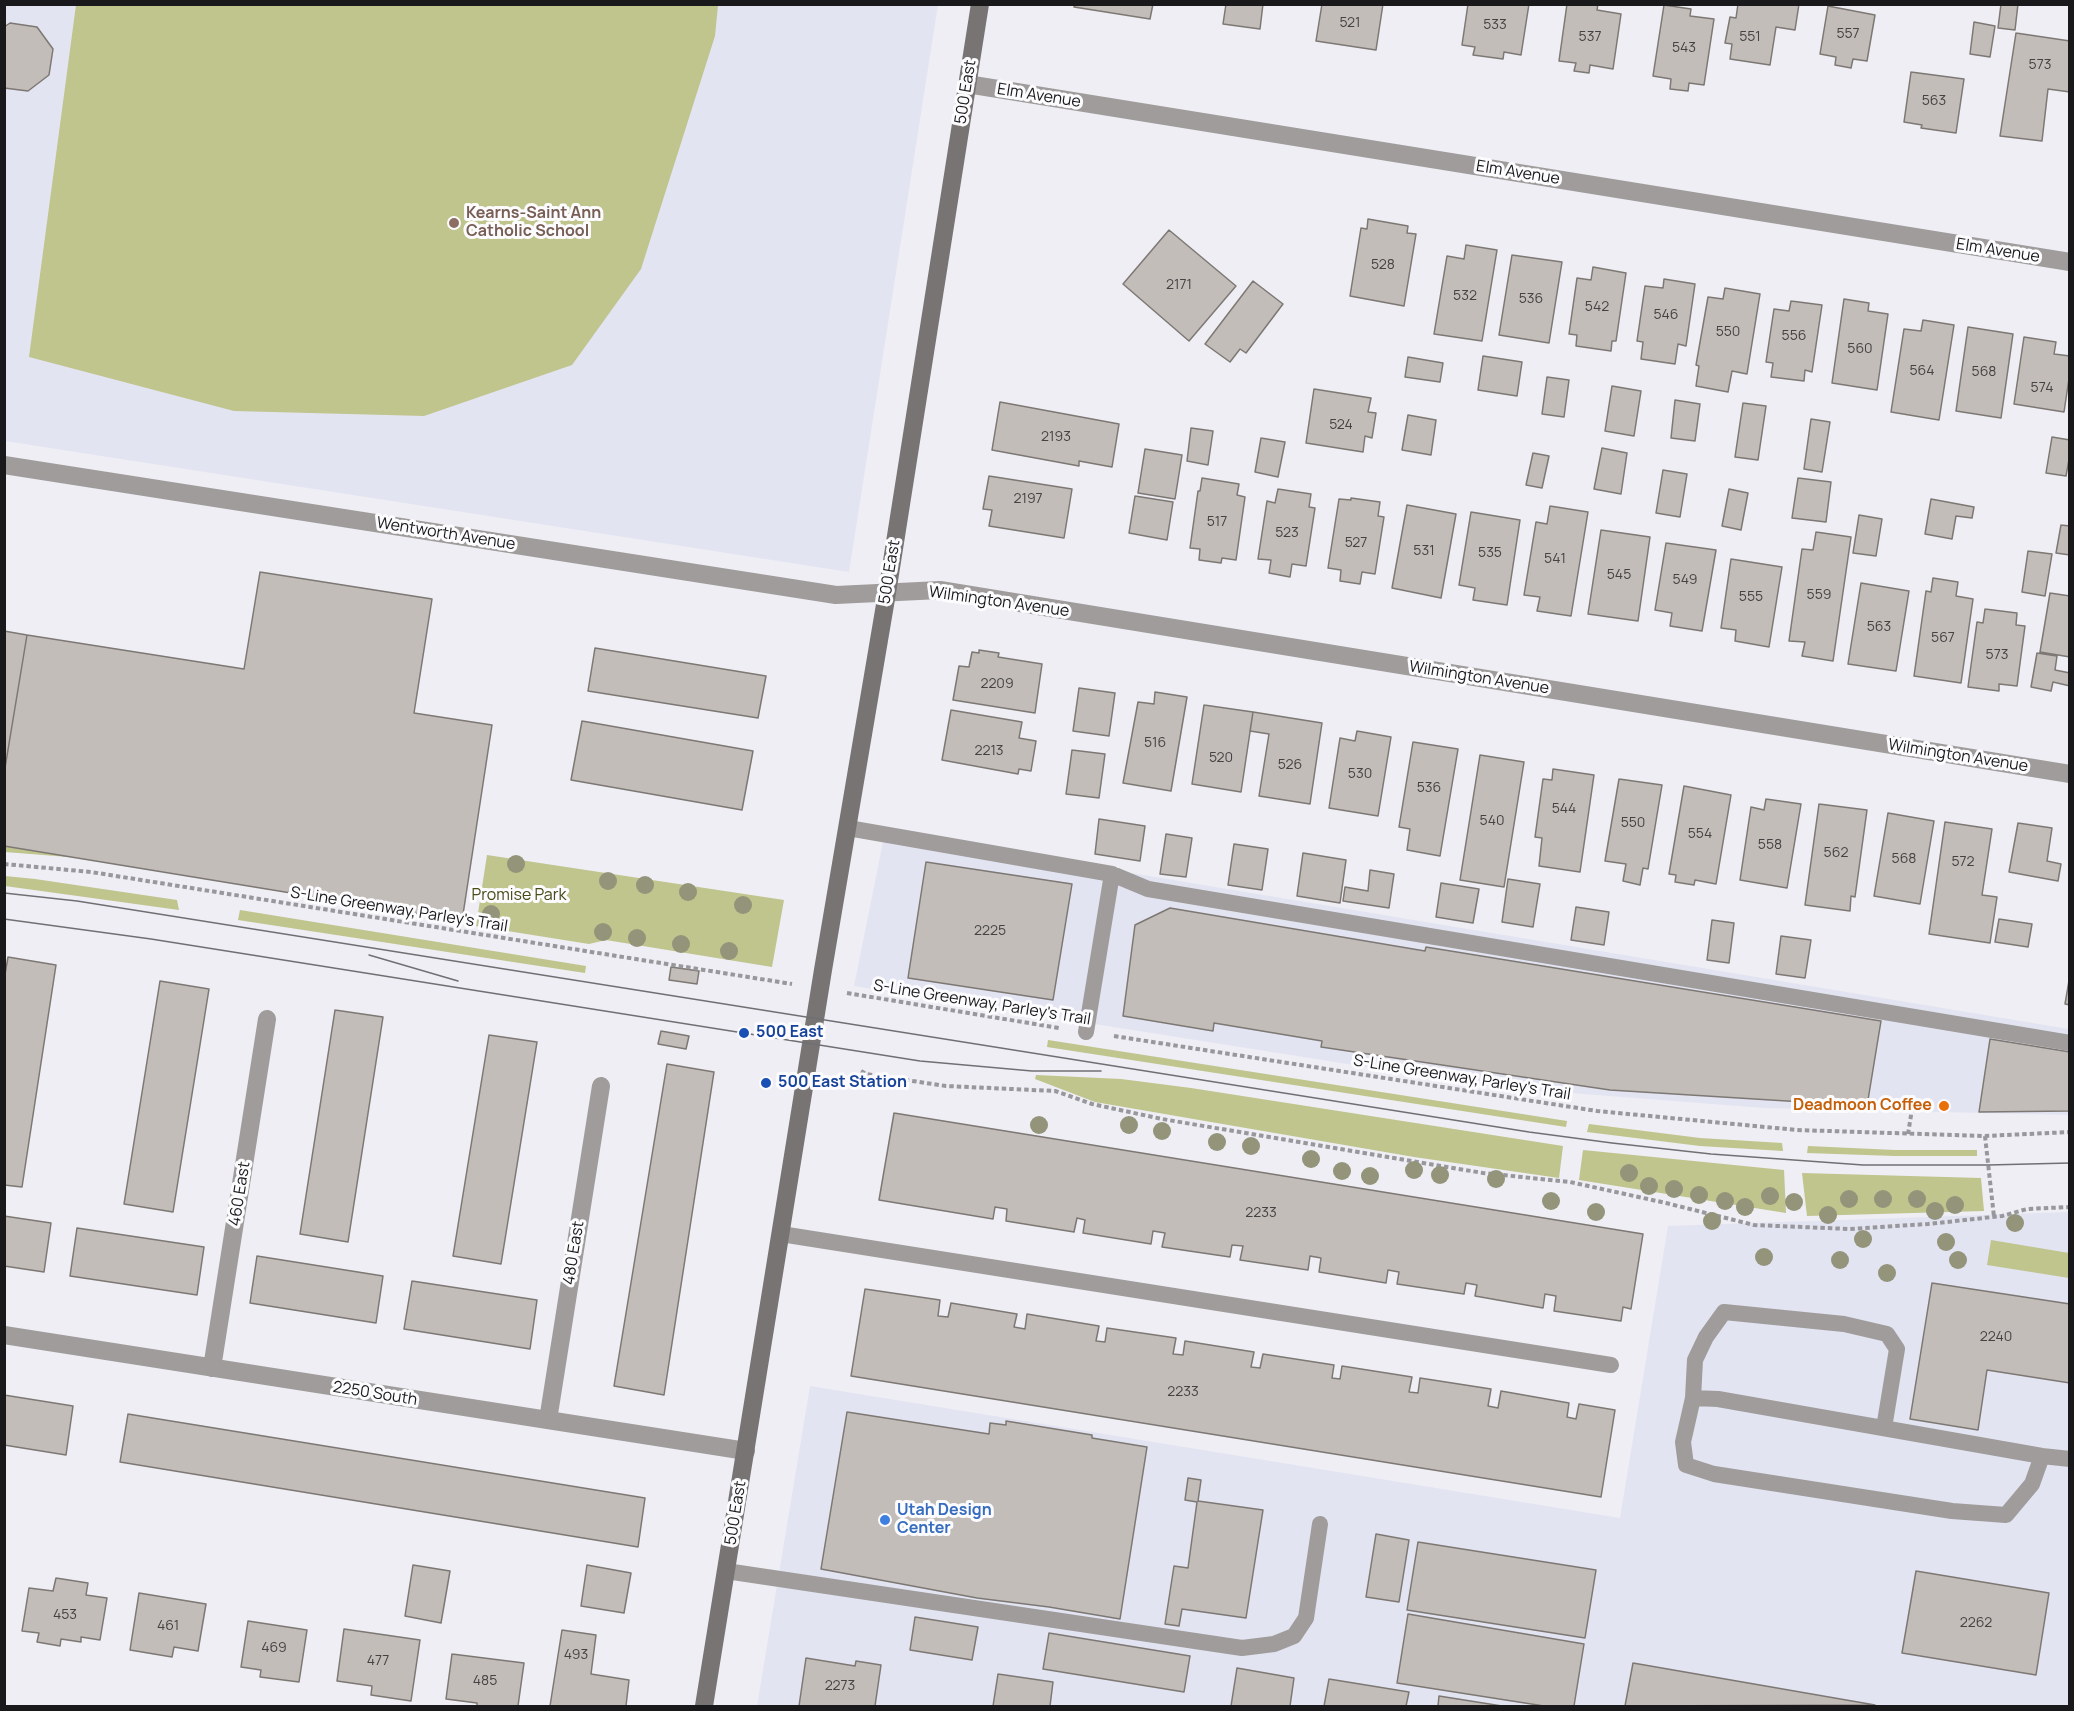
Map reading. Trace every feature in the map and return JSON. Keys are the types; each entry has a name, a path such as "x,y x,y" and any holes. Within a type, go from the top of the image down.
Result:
{"street":[{"name":"500 East","path":"704,1707 887,593 980,4"},
{"name":"Elm Avenue","path":"967,84 2070,262"},
{"name":"Wentworth Avenue","path":"4,465 836,595 887,593"},
{"name":"Wilmington Avenue","path":"887,593 940,590 2070,774"},
{"name":"460 East","path":"212,1368 267,1019"},
{"name":"480 East","path":"548,1420 601,1086"},
{"name":"2250 South","path":"4,1335 746,1451"}],"lane":[{"path":"848,828 1112,874 1148,889 1924,1025 2070,1042"},
{"path":"1086,1032 1112,874"},
{"path":"781,1234 1611,1365"},
{"path":"1884,1428 1897,1349 1887,1334 1844,1324 1724,1312 1706,1337 1695,1360 1693,1398 1683,1442 1686,1465 1714,1474 1952,1511 2006,1515 2032,1485 2042,1456"},
{"path":"1693,1398 1718,1399 2070,1459"},
{"path":"726,1571 1242,1648 1274,1644 1294,1636 1306,1618 1320,1524"}],"path":[{"name":"S-Line Greenway, Parley's Trail","path":"4,864 91,872 790,984"},
{"name":"S-Line Greenway, Parley's Trail","path":"855,994 1597,1111 1797,1130 1985,1136 2070,1132"},
{"path":"861,1071 866,1074 946,1086 1055,1091 1092,1104 1161,1119 1483,1173 1569,1182 1666,1203 1754,1226 1849,1230 1994,1217 2027,1209 2070,1207"},
{"path":"1908,1134 1913,1102"},
{"path":"1985,1136 1994,1217"}],"shaded area":[{"name":"Kearns-Saint Ann Catholic School","path":"4,5 938,5 849,572 5,441"},
{"path":"885,832 2069,1029 2069,1115 1764,1108 1493,1087 854,986"},
{"path":"2069,1212 2069,1706 757,1706 810,1386 1620,1518 1668,1226"}],"green space":[{"path":"76,4 718,5 715,36 641,269 572,365 424,416 234,411 29,357"},
{"path":"5,846 81,858 5,852"},
{"name":"Promise Park","path":"487,855 784,900 772,967 606,940 589,944 476,926"},
{"path":"5,876 177,900 179,910 5,886"},
{"path":"240,910 586,966 585,973 238,920"},
{"path":"1048,1040 1567,1121 1566,1127 1047,1047"},
{"path":"1036,1075 1121,1079 1191,1088 1563,1146 1559,1178 1414,1157 1095,1102 1035,1079"},
{"path":"1589,1124 1700,1138 1782,1143 1783,1151 1700,1146 1587,1132"},
{"path":"1808,1146 1895,1150 1977,1150 1977,1156 1807,1153"},
{"path":"1583,1150 1784,1170 1786,1213 1579,1180"},
{"path":"1802,1173 1981,1178 1984,1211 1807,1216"},
{"path":"1991,1240 2069,1253 2069,1278 1987,1265"}],"building":[{"path":"1075,4 1153,4 1150,19 1074,7"},
{"path":"1226,4 1263,4 1260,29 1223,24"},
{"path":"1322,4 1383,4 1376,50 1316,41"},
{"path":"1468,4 1529,4 1521,55 1504,52 1503,59 1473,55 1475,47 1462,45"},
{"path":"1567,4 1598,4 1597,10 1621,14 1613,69 1590,65 1589,73 1574,71 1576,63 1559,61"},
{"path":"1738,4 1799,4 1795,30 1776,27 1770,65 1730,59 1732,44 1725,43 1730,17 1736,18"},
{"path":"2001,4 2018,4 2015,30 1998,28"},
{"path":"1664,5 1691,9 1690,16 1714,19 1704,85 1689,83 1688,91 1670,89 1671,79 1653,76"},
{"path":"1828,6 1875,15 1867,61 1853,59 1851,68 1835,65 1836,57 1820,54"},
{"path":"1974,22 1995,26 1990,57 1970,54"},
{"path":"10,23 37,27 53,49 49,75 28,91 4,88 4,27"},
{"path":"2016,33 2070,41 2070,92 2048,89 2042,141 2000,136"},
{"path":"1911,72 1964,79 1956,133 1921,128 1922,125 1904,122"},
{"path":"1368,219 1408,226 1407,233 1416,234 1404,306 1350,296 1361,228 1367,229"},
{"path":"1169,230 1236,286 1189,341 1123,284"},
{"path":"1466,245 1497,250 1482,341 1434,334 1447,256 1464,259"},
{"path":"1512,255 1562,262 1549,343 1499,335"},
{"path":"1593,267 1626,273 1616,341 1612,341 1611,351 1576,346 1577,335 1569,334 1577,278 1591,280"},
{"path":"1664,279 1695,284 1686,346 1678,344 1675,364 1641,359 1643,342 1637,341 1645,286 1663,288"},
{"path":"1253,281 1283,304 1246,353 1240,349 1230,362 1205,344"},
{"path":"1725,288 1760,294 1747,374 1732,371 1728,392 1696,386 1699,366 1696,365 1708,297 1723,299"},
{"path":"1844,299 1869,303 1868,311 1888,314 1877,390 1832,383"},
{"path":"1791,301 1822,305 1812,372 1805,370 1804,381 1771,377 1773,363 1766,362 1774,309 1789,311"},
{"path":"1923,320 1954,325 1939,420 1891,412 1904,329 1921,331"},
{"path":"1968,327 2013,334 2001,418 1956,411"},
{"path":"2024,337 2056,342 2054,354 2070,356 2064,412 2014,404"},
{"path":"1483,356 1522,362 1517,396 1478,390"},
{"path":"1408,357 1443,363 1440,382 1405,377"},
{"path":"1547,377 1569,380 1564,417 1542,414"},
{"path":"1612,386 1641,391 1634,436 1605,431"},
{"path":"1314,389 1371,398 1368,412 1376,413 1372,438 1365,436 1363,452 1306,443"},
{"path":"1675,400 1700,404 1695,441 1671,438"},
{"path":"1000,402 1119,424 1112,467 1079,461 1079,466 992,450"},
{"path":"1743,403 1766,406 1758,460 1735,457"},
{"path":"1408,415 1436,420 1431,455 1402,450"},
{"path":"1811,419 1830,422 1822,472 1804,469"},
{"path":"1191,428 1213,431 1208,465 1187,461"},
{"path":"2052,437 2070,440 2066,476 2046,473"},
{"path":"1261,438 1285,442 1278,477 1255,472"},
{"path":"1602,448 1627,453 1621,494 1594,489"},
{"path":"1145,449 1182,455 1175,499 1138,493"},
{"path":"1533,453 1549,456 1542,488 1526,485"},
{"path":"1663,470 1687,474 1680,517 1656,513"},
{"path":"989,476 1072,489 1064,538 989,526 992,510 983,509"},
{"path":"1202,478 1239,484 1237,495 1245,497 1236,560 1222,558 1221,563 1199,560 1200,549 1190,548"},
{"path":"1798,478 1831,482 1826,522 1792,518"},
{"path":"1278,489 1311,494 1309,507 1315,508 1306,566 1292,564 1290,577 1269,573 1271,560 1258,559 1267,501 1275,503"},
{"path":"1729,489 1748,493 1741,530 1722,526"},
{"path":"1135,496 1173,502 1167,540 1129,533"},
{"path":"1351,498 1380,502 1378,516 1384,517 1375,574 1362,572 1360,584 1340,581 1341,570 1328,568 1339,499 1351,500"},
{"path":"1931,499 1974,507 1972,518 1956,516 1952,539 1925,534"},
{"path":"1407,505 1456,514 1441,598 1392,588"},
{"path":"1550,506 1588,512 1571,616 1537,611 1540,597 1524,595 1536,522 1547,524"},
{"path":"1471,512 1520,520 1507,605 1473,600 1475,588 1459,585"},
{"path":"1859,515 1882,519 1876,556 1853,553"},
{"path":"2061,525 2070,526 2070,555 2056,553"},
{"path":"1601,530 1650,537 1638,621 1588,614"},
{"path":"1816,532 1851,537 1833,661 1802,656 1805,642 1789,641 1802,549 1813,550"},
{"path":"1666,543 1716,550 1702,631 1670,626 1672,613 1655,610"},
{"path":"2028,551 2052,554 2045,596 2022,592"},
{"path":"1731,559 1782,567 1769,647 1735,641 1736,630 1721,628"},
{"path":"260,572 432,599 414,713 492,725 462,921 4,846 4,774 27,635 244,669"},
{"path":"1933,578 1958,582 1956,596 1973,599 1961,683 1914,676 1926,591 1931,592"},
{"path":"1861,583 1909,591 1896,671 1848,664"},
{"path":"2050,593 2070,596 2070,657 2040,652"},
{"path":"1985,609 2017,613 2016,625 2025,626 2017,686 1999,684 1999,691 1968,687 1977,622 1983,623"},
{"path":"4,631 27,635 4,774"},
{"path":"595,648 766,676 758,718 588,691"},
{"path":"979,650 999,653 998,657 1042,664 1035,713 953,700 959,666 969,667 972,652 979,653"},
{"path":"2037,653 2057,656 2055,670 2070,673 2070,686 2053,682 2051,691 2031,687"},
{"path":"1079,688 1115,693 1109,736 1073,731"},
{"path":"1155,692 1187,697 1171,791 1123,783 1138,702 1154,704"},
{"path":"1204,705 1253,712 1241,792 1192,784"},
{"path":"951,710 1022,722 1019,738 1036,741 1031,771 1019,769 1018,774 942,760"},
{"path":"1253,712 1322,723 1310,804 1259,796 1269,734 1250,731"},
{"path":"582,721 753,751 742,810 571,780"},
{"path":"1357,731 1391,737 1378,816 1329,808 1340,738 1355,741"},
{"path":"1413,742 1458,749 1440,856 1407,850 1410,829 1399,827"},
{"path":"1072,750 1105,754 1099,798 1066,794"},
{"path":"1480,755 1524,762 1504,887 1460,880"},
{"path":"1553,769 1594,775 1580,872 1539,866 1542,838 1535,837 1543,779 1552,780"},
{"path":"1619,779 1662,785 1648,869 1643,868 1640,885 1623,881 1626,864 1605,861"},
{"path":"1684,786 1731,795 1716,884 1695,880 1694,885 1675,882 1676,875 1669,874"},
{"path":"1766,799 1801,804 1787,888 1740,880 1751,807 1764,810"},
{"path":"1819,804 1867,810 1855,897 1851,896 1850,911 1805,905"},
{"path":"1888,813 1934,821 1920,904 1874,896"},
{"path":"1099,819 1145,826 1140,861 1095,854"},
{"path":"1945,822 1992,829 1982,895 1997,897 1990,943 1929,934"},
{"path":"2018,823 2052,828 2047,861 2061,864 2058,881 2009,872"},
{"path":"1166,834 1192,838 1186,877 1160,874"},
{"path":"1234,844 1268,849 1262,890 1228,885"},
{"path":"1303,853 1346,860 1340,903 1297,896"},
{"path":"926,862 1072,884 1053,1000 908,978"},
{"path":"1370,870 1394,874 1389,908 1343,901 1345,887 1368,891"},
{"path":"1508,879 1540,884 1533,927 1502,922"},
{"path":"1441,883 1479,889 1473,923 1436,917"},
{"path":"1576,907 1609,912 1604,945 1571,940"},
{"path":"1170,908 1425,951 1426,947 1881,1021 1867,1106 1610,1090 1321,1047 1322,1041 1214,1023 1213,1031 1123,1016 1135,925"},
{"path":"1999,919 2032,924 2028,947 1995,942"},
{"path":"1712,920 1734,923 1729,963 1707,960"},
{"path":"1781,936 1811,940 1805,978 1776,974"},
{"path":"8,957 56,965 22,1187 4,1185 4,980"},
{"path":"671,967 699,971 697,984 669,980"},
{"path":"2070,975 2070,1005 2065,1004"},
{"path":"160,981 209,989 173,1212 124,1204"},
{"path":"335,1010 383,1017 348,1242 300,1234"},
{"path":"661,1031 689,1036 686,1049 658,1044"},
{"path":"489,1035 537,1042 501,1264 453,1256"},
{"path":"1990,1039 2070,1052 2070,1111 1979,1112"},
{"path":"667,1064 714,1072 664,1395 614,1386"},
{"path":"894,1113 1643,1234 1631,1309 1623,1307 1621,1321 1554,1311 1556,1296 1545,1294 1543,1308 1475,1296 1477,1285 1466,1283 1464,1294 1397,1284 1399,1272 1388,1270 1386,1283 1319,1272 1321,1258 1310,1256 1308,1270 1240,1260 1243,1246 1232,1245 1230,1257 1162,1247 1165,1233 1153,1231 1151,1244 1083,1233 1085,1220 1077,1218 1074,1232 1006,1221 1007,1209 995,1207 993,1219 879,1200"},
{"path":"4,1216 51,1223 44,1272 4,1266"},
{"path":"77,1228 204,1247 197,1295 70,1276"},
{"path":"257,1256 383,1276 376,1323 250,1303"},
{"path":"412,1281 537,1300 530,1349 404,1329"},
{"path":"1932,1283 2070,1304 2070,1383 1987,1370 1978,1430 1910,1419"},
{"path":"865,1289 940,1300 938,1316 948,1317 951,1303 1017,1314 1014,1327 1025,1329 1027,1314 1099,1326 1096,1341 1105,1342 1107,1328 1176,1338 1173,1354 1183,1355 1185,1341 1254,1352 1251,1367 1260,1368 1263,1354 1334,1365 1332,1378 1340,1379 1342,1366 1412,1377 1409,1392 1418,1393 1420,1378 1491,1389 1488,1406 1498,1408 1501,1391 1569,1403 1567,1417 1576,1419 1579,1404 1615,1410 1601,1497 851,1376"},
{"path":"4,1395 73,1406 66,1455 4,1445"},
{"path":"847,1412 989,1434 990,1423 1006,1425 1006,1421 1092,1435 1092,1438 1147,1447 1120,1619 977,1598 821,1569"},
{"path":"128,1414 645,1498 638,1547 120,1462"},
{"path":"1188,1478 1201,1480 1198,1501 1263,1510 1246,1618 1182,1609 1179,1626 1165,1624 1174,1566 1188,1568 1197,1502 1185,1500"},
{"path":"1376,1534 1409,1540 1399,1602 1366,1597"},
{"path":"1418,1542 1596,1570 1585,1638 1407,1610"},
{"path":"413,1565 450,1571 441,1623 405,1616"},
{"path":"587,1565 631,1573 624,1613 581,1606"},
{"path":"1916,1571 2049,1593 2036,1675 1902,1653"},
{"path":"56,1578 88,1583 86,1595 107,1598 100,1640 81,1637 81,1642 61,1639 60,1646 37,1642 39,1633 22,1631 29,1588 53,1591"},
{"path":"139,1593 206,1604 198,1651 174,1647 172,1657 130,1650"},
{"path":"1408,1614 1584,1644 1574,1706 1544,1706 1397,1683"},
{"path":"915,1617 978,1627 972,1660 910,1650"},
{"path":"248,1621 307,1630 299,1682 260,1677 261,1670 241,1667"},
{"path":"344,1629 420,1640 411,1701 371,1695 372,1686 337,1681"},
{"path":"562,1630 596,1635 591,1674 629,1680 626,1706 550,1706"},
{"path":"1049,1633 1190,1656 1184,1692 1043,1669"},
{"path":"452,1654 524,1663 518,1706 477,1706 477,1703 446,1699"},
{"path":"806,1658 855,1666 856,1661 881,1665 875,1706 799,1706"},
{"path":"1633,1663 1875,1705 1625,1706"},
{"path":"1237,1668 1294,1678 1290,1706 1231,1706"},
{"path":"998,1674 1053,1682 1050,1706 993,1706"},
{"path":"1329,1679 1409,1692 1406,1706 1324,1706"},
{"path":"1439,1696 1502,1706 1438,1706"}],"tram line":[{"path":"4,893 77,901 1529,1132 1612,1143 1711,1154 1863,1165 2070,1163"},
{"path":"4,919 151,939 920,1061 1032,1071 1101,1071"},
{"path":"369,955 458,981"}],"place":[{"name":"Kearns-Saint Ann Catholic School","path":"454,223"},
{"name":"500 East","path":"744,1033"},
{"name":"500 East Station","path":"766,1083"},
{"name":"Deadmoon Coffee","path":"1944,1106"},
{"name":"Utah Design Center","path":"885,1520"}]}
